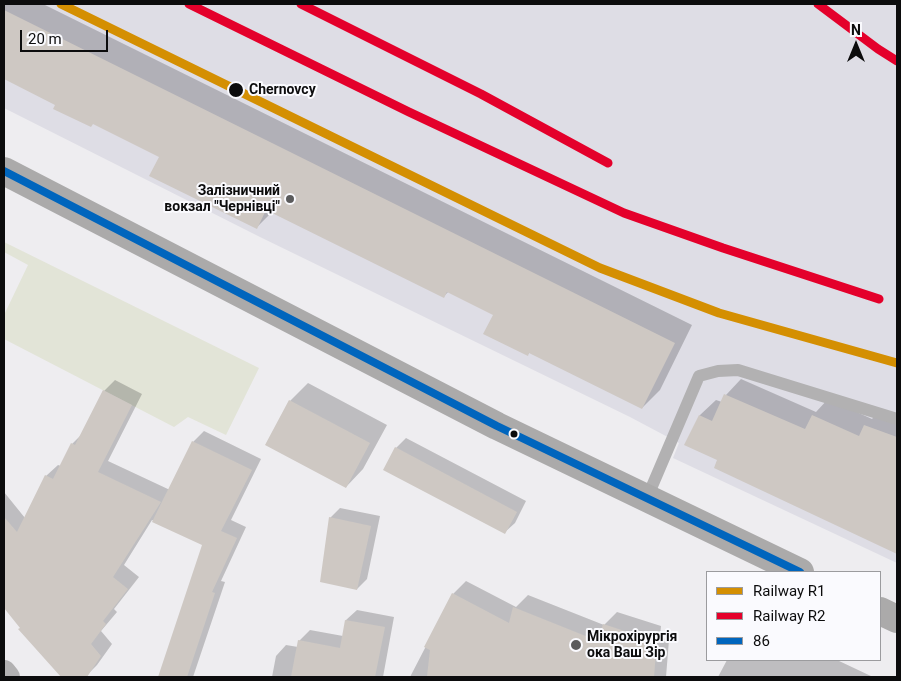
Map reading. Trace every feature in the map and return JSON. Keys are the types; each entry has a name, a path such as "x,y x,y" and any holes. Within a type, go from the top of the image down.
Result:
{"main road":[{"path":"4,170 489,421 798,571"},
{"path":"881,612 897,620"}],"street":[{"path":"4,672 8,677"}],"lane":[{"path":"647,498 699,376 718,371 738,370 897,419"}],"shaded area":[{"path":"4,4 897,4 897,563 673,458 679,443 630,417 260,237 4,108"},
{"path":"4,242 259,368 226,435 188,417 174,427 4,339 4,315 28,265 4,252"}],"building":[{"name":"Залізничний вокзал \"Чернівці\"","path":"4,10 675,343 642,409 529,353 528,356 483,334 493,315 447,292 444,298 266,210 257,229 149,176 159,157 93,124 91,127 53,109 55,105 4,79"},
{"path":"103,390 132,405 98,472 161,502 113,577 128,589 103,621 106,624 91,644 101,656 87,677 61,677 18,629 20,628 4,608 4,517 17,532 45,475 53,479 71,443 75,445"},
{"path":"724,394 805,429 812,415 859,436 864,425 897,437 897,554 714,468 717,460 684,445 699,415 712,421"},
{"path":"289,400 370,443 346,488 265,445"},
{"path":"192,441 252,470 221,531 237,538 212,592 215,593 187,677 158,677 202,545 152,522"},
{"path":"395,447 517,512 505,534 383,470"},
{"path":"329,517 371,526 357,590 320,582"},
{"path":"452,593 509,623 513,607 598,641 603,624 649,639 647,650 656,652 654,677 427,677 430,650 424,647"},
{"path":"345,620 385,627 375,677 291,677 298,640 340,648"}],"rail line":[{"name":"R1","path":"61,4 600,268 719,313 897,363"},
{"name":"R2","path":"189,4 409,112 624,213 723,248 879,299"},
{"name":"R2","path":"301,4 481,94 608,163"},
{"name":"R2","path":"818,4 897,61"}],"transit line":[{"name":"86","path":"4,171 497,426 798,571"}],"place":[{"name":"Chernovcy","path":"236,90"},
{"name":"Залізничний вокзал \"Чернівці\"","path":"290,199"},
{"name":"Мікрохірургія ока Ваш Зір","path":"576,645"}]}
